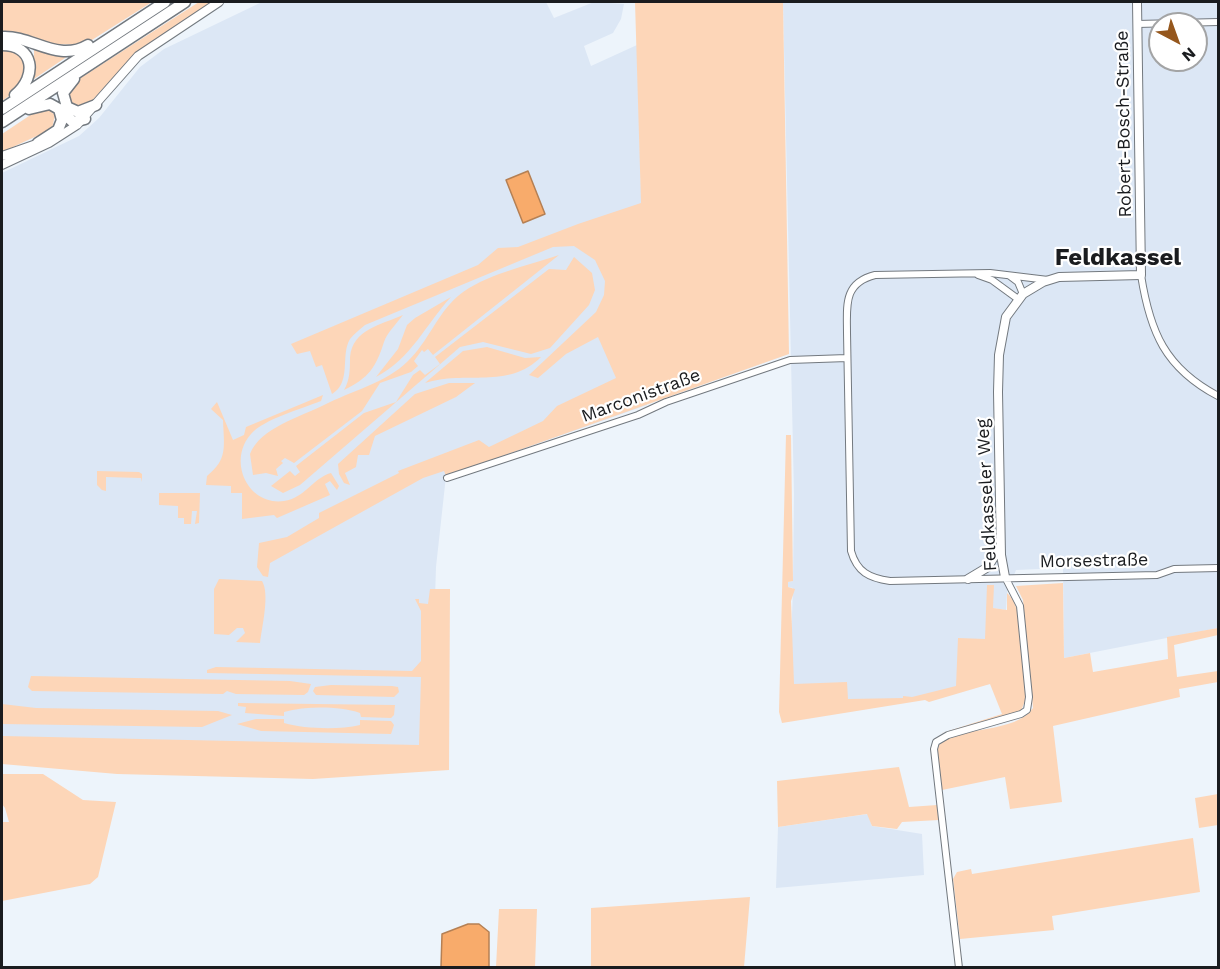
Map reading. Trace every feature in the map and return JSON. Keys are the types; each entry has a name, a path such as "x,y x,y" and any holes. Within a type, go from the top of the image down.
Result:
{"highway":[{"path":"2,37 12,36 53,51 66,52 81,49 165,2"},
{"path":"3,121 185,2"},
{"path":"2,107 143,14"},
{"path":"2,45 14,45 24,51 29,61 30,74 22,89 2,107"},
{"path":"95,59 66,87 63,99 73,111 83,111 96,105"},
{"path":"3,121 45,103 59,109 73,122 85,119"},
{"path":"38,143 60,126 59,109"}],"street":[{"path":"2,165 58,138 85,119 138,56 219,2"},
{"name":"Robert-Bosch-Straße","path":"1137,2 1141,275 1150,322 1165,352 1192,380 1218,396"},
{"path":"1137,24 1218,22"},
{"path":"2,156 58,138"},
{"path":"1005,577 875,579 863,573 854,563 851,551 847,358 847,307 852,289 857,282 875,275 972,273 1050,280 1073,276 1141,275"},
{"path":"972,273 992,280 1021,296"},
{"path":"1009,275 1018,282 1021,296"},
{"path":"1021,296 1050,280"},
{"name":"Feldkasseler Weg","path":"960,968 934,749 936,742 948,735 1021,714 1027,710 1029,697 1020,606 1005,577 1001,546 999,355 1002,327 1021,296"},
{"name":"Marconistraße","path":"447,478 638,415 666,402 779,363 790,360 847,358"},
{"path":"968,579 988,567 1001,546"},
{"name":"Morsestraße","path":"1005,577 1157,575 1174,569 1218,568"}],"shaded area":[{"path":"2,2 152,2 84,45 53,44 25,34 2,32"},
{"path":"199,2 214,2 135,54 89,104 73,108 67,91 79,79"},
{"path":"262,2 546,2 554,18 594,2 624,4 621,19 613,33 584,46 591,66 637,45 647,405 446,476 436,567 430,756 2,748 2,173 79,136 99,118 140,67 164,49"},
{"path":"635,2 783,2 789,354 446,476 444,471 423,478 270,563 268,577 263,576 257,567 259,543 287,537 319,518 319,513 399,473 398,471 479,440 489,447 543,421 557,406 616,378 598,337 566,354 538,378 529,375 596,312 604,295 605,281 595,260 574,246 553,247 365,325 350,339 342,383 332,394 322,365 316,367 310,351 297,354 291,344 478,265 498,248 518,247 641,203"},
{"name":"Feldkassel","path":"783,2 1218,2 1218,628 1064,658 1063,568 1016,570 1007,593 1006,610 993,608 990,684 788,721 793,588 788,587 788,582 793,581 794,494"},
{"path":"34,48 51,55 68,56 34,79"},
{"path":"2,49 20,52 27,73 19,89 2,101"},
{"path":"49,110 55,115 52,129 2,152 2,134 35,112"},
{"path":"528,171 545,214 523,223 506,180"},
{"path":"559,255 433,355 428,349 424,352 422,350 414,361 418,366 411,372 380,383 362,411 294,463 285,458 281,461 283,463 276,469 278,476 266,473 253,475 250,454 262,437 271,430 379,381 399,369 415,353 444,311 469,288 493,276"},
{"path":"574,257 592,273 595,290 589,305 550,348 531,354 483,342 460,347 300,485 283,493 271,486 290,471 295,476 300,472 296,466 364,413 396,402 413,375 420,370 425,375 440,364 435,357 549,269 566,270"},
{"path":"451,297 409,351 376,377 398,349 407,325"},
{"path":"403,315 387,335 370,371 360,381 344,390 349,378 350,357 356,340 369,329"},
{"path":"487,347 525,358 541,357 515,373 425,383 463,351"},
{"path":"449,383 475,383 456,397 375,436 369,455 358,455 356,467 345,473 350,485 344,483 339,474 338,464 415,394"},
{"path":"323,395 321,401 274,419 251,434 244,445 241,468 251,489 271,501 284,501 298,496 319,479 331,473 339,486 337,490 330,481 325,484 330,495 277,518 274,515 242,519 242,493 231,493 231,486 206,485 207,476 222,458 224,445 223,420 211,409 217,402 233,440 244,435 246,427"},
{"path":"786,435 791,435 793,581 788,582 788,587 795,589 791,601 794,684 847,682 848,699 912,697 956,686 958,638 985,639 987,585 994,585 993,608 1007,610 1007,593 1018,613 1021,627 1026,698 1021,711 939,734 1002,714 990,684 929,702 925,700 782,723 779,712"},
{"path":"97,471 139,472 142,474 142,482 141,478 106,477 106,491 97,485"},
{"path":"159,493 200,493 199,523 195,524 197,511 192,511 191,524 184,524 184,518 178,518 178,506 159,505"},
{"path":"219,579 262,581 265,602 260,643 236,642 245,633 243,628 237,628 229,635 214,634 214,589"},
{"path":"1063,583 1064,658 1090,653 1093,672 1168,659 1167,637 1218,628 1218,635 1174,645 1177,677 1218,671 1218,682 1179,689 1180,697 1053,726 1062,802 1010,809 1005,777 942,790 937,752 939,745 961,734 1014,722 1033,708 1023,600 1016,586"},
{"path":"430,589 450,589 449,770 313,779 117,774 2,764 2,736 419,745 421,677 207,673 207,670 216,667 412,671 421,661 421,611 415,599 419,599 419,603 428,604"},
{"path":"31,676 290,681 311,684 304,695 236,694 227,691 223,694 32,691 28,687"},
{"path":"392,686 398,687 399,692 394,697 316,695 313,691 315,687"},
{"path":"238,703 395,705 394,715 391,718 361,717 360,713 322,708 293,710 284,712 284,716 245,713 246,707 238,706"},
{"path":"2,704 36,708 218,711 232,715 202,727 2,724"},
{"path":"256,719 284,719 284,723 322,728 360,725 360,720 391,721 394,725 391,734 261,731 237,724"},
{"path":"899,767 909,807 937,805 939,820 902,822 897,829 872,826 867,814 778,827 777,781"},
{"path":"2,774 43,774 83,800 116,802 98,877 90,884 2,901 2,822 9,822 2,804"},
{"path":"1218,794 1218,825 1199,828 1195,798"},
{"path":"868,814 872,826 922,834 924,875 776,888 778,827"},
{"path":"1193,838 1200,892 1052,916 1054,930 960,939 953,879 957,872 971,869 972,874"},
{"path":"750,897 744,967 591,967 591,908"},
{"path":"499,909 537,909 535,967 496,967"},
{"path":"468,924 479,924 489,932 489,967 441,967 442,934"}],"district":[{"name":"Feldkassel","path":"1118,258"}]}
